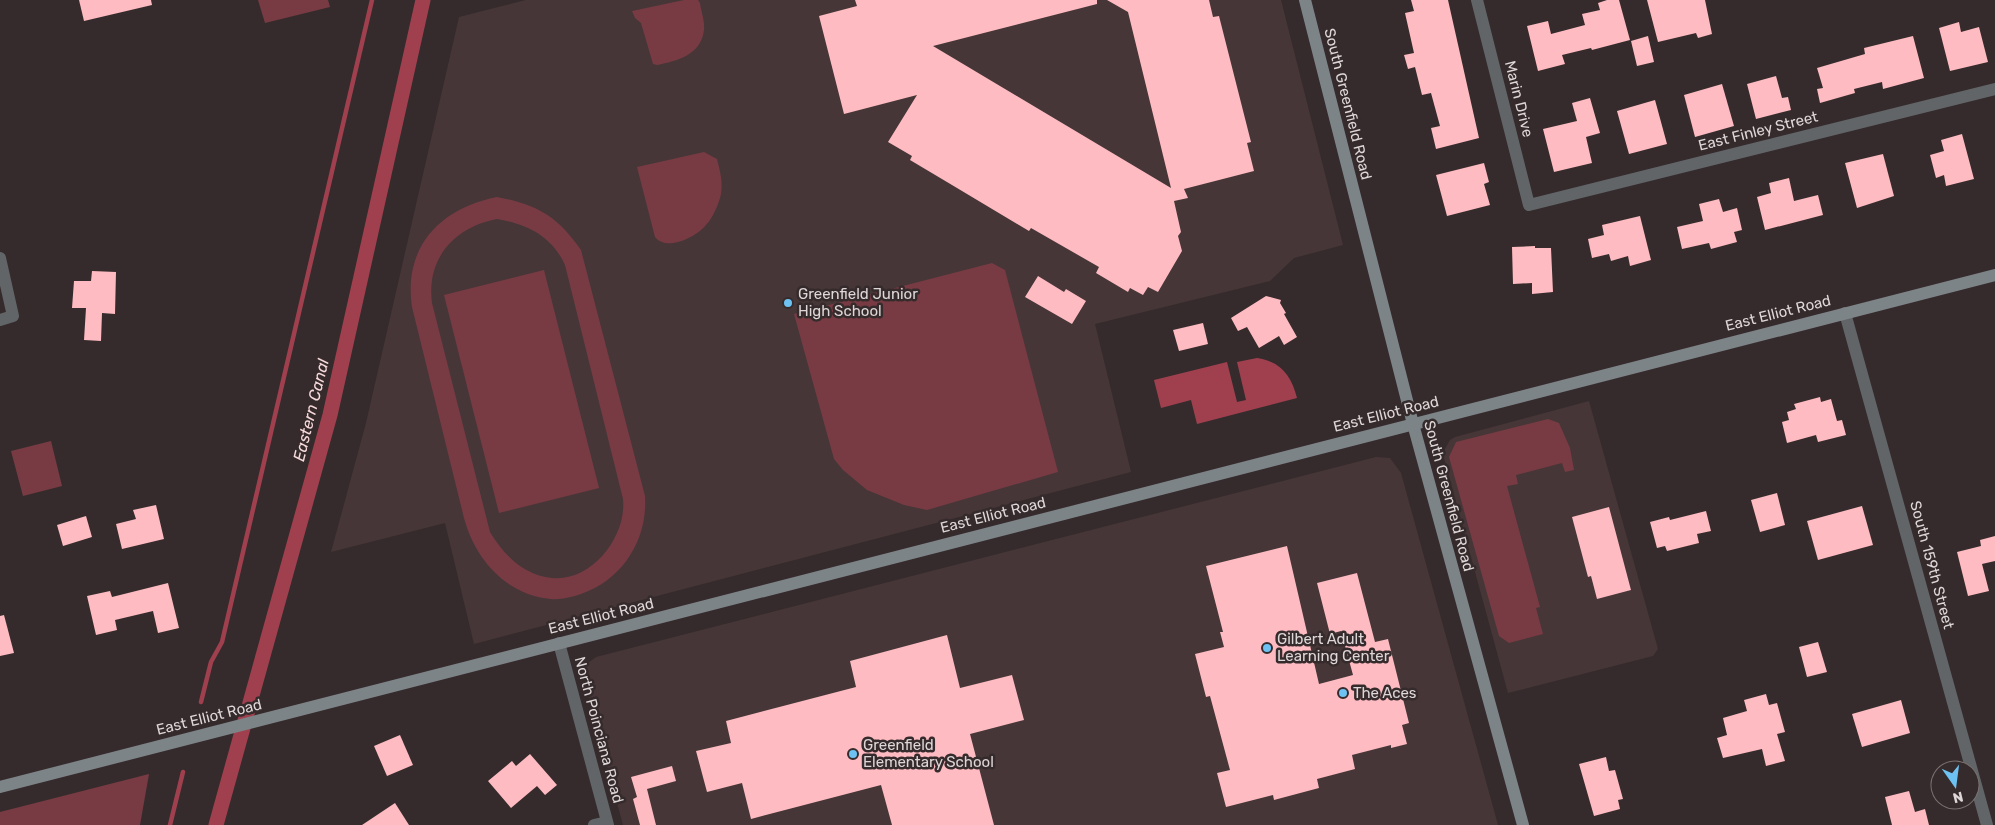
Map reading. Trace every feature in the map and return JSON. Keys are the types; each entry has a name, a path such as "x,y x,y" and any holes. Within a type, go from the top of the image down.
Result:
{"main road":[{"name":"South Greenfield Road","path":"1305,0 1412,424 1522,825"},
{"name":"East Elliot Road","path":"0,787 1995,275"}],"street":[{"name":"Marin Drive","path":"1477,0 1529,205"},
{"name":"East Finley Street","path":"1529,205 1995,89"},
{"path":"0,258 13,316 0,320"},
{"name":"South 159th Street","path":"1845,313 1987,825"},
{"name":"North Poinciana Road","path":"559,643 603,824"}],"shaded area":[{"path":"258,0 328,0 330,7 265,23"},
{"name":"Greenfield Junior High School","path":"526,0 1281,0 1343,245 1294,258 1270,281 1095,324 1131,472 474,644 445,523 331,552 366,423 459,17"},
{"path":"684,0 698,0 700,3 704,27 702,39 693,51 680,59 657,65 653,64 641,23 635,18 632,11"},
{"path":"704,152 717,159 722,185 719,202 706,225 696,234 674,243 660,241 655,237 637,167"},
{"path":"497,197 535,208 564,228 581,250 645,496 642,528 630,556 609,579 596,588 570,597 551,599 535,596 520,590 495,572 484,561 476,547 464,518 412,307 411,285 414,266 420,248 430,233 443,221 459,210 477,202","holes":["497,219 528,228 546,239 560,255 565,265 623,499 623,513 619,528 604,554 581,573 567,577 552,578 542,576 523,568 508,556 490,532 432,303 431,287 434,272 446,247 456,237 482,223"]},
{"path":"992,263 1005,270 1058,472 927,510 904,505 867,490 843,470 834,459 794,314"},
{"path":"544,270 599,488 499,513 444,295"},
{"path":"1257,358 1273,363 1284,371 1292,383 1297,398 1197,424 1191,400 1161,408 1154,380 1227,362 1237,402 1246,400 1237,362"},
{"path":"1589,401 1658,649 1653,656 1508,693 1444,458 1445,449 1450,440 1455,437"},
{"path":"1548,419 1559,423 1570,448 1574,470 1565,472 1562,463 1516,475 1518,484 1507,486 1540,607 1536,608 1543,634 1509,643 1499,636 1449,457 1456,442"},
{"path":"51,441 62,486 23,496 11,451"},
{"path":"1376,457 1390,458 1401,473 1498,825 623,825 582,673 588,663 596,657"},
{"path":"149,774 140,825 0,825 0,812"}],"building":[{"path":"79,0 151,0 152,5 84,21"},
{"path":"855,0 1097,0 1097,4 933,46 1171,188 1128,12 1107,0 1209,0 1213,17 1219,16 1251,142 1247,143 1254,171 1184,189 1188,198 1174,201 1181,232 1178,236 1182,251 1158,292 1148,287 1143,295 1130,288 1128,292 1096,273 1099,267 1031,228 1029,231 910,160 912,156 888,142 917,95 844,114 819,16 857,6"},
{"path":"1411,0 1448,0 1479,138 1436,149 1431,128 1440,126 1431,93 1422,95 1415,67 1408,69 1404,55 1414,53 1405,13 1414,11"},
{"path":"1607,0 1619,0 1630,40 1592,50 1591,48 1562,55 1565,64 1538,71 1527,26 1548,21 1551,34 1585,25 1582,14 1600,10 1598,3"},
{"path":"1647,0 1705,0 1712,34 1698,38 1696,33 1658,42"},
{"path":"1959,22 1961,32 1979,27 1988,62 1950,71 1939,28"},
{"path":"1648,36 1654,62 1637,66 1631,41"},
{"path":"1913,36 1924,78 1883,89 1882,82 1854,89 1855,93 1820,103 1817,89 1823,88 1817,68 1865,54 1864,48"},
{"path":"1776,76 1782,98 1788,97 1791,110 1756,119 1747,84"},
{"path":"1722,84 1734,126 1695,137 1684,95"},
{"path":"1590,98 1600,133 1586,137 1592,163 1554,172 1543,129 1577,121 1572,103"},
{"path":"1655,100 1667,144 1629,154 1617,111"},
{"path":"1962,134 1974,179 1946,186 1944,175 1936,178 1930,155 1944,151 1941,140"},
{"path":"1883,154 1894,196 1857,208 1845,163"},
{"path":"1484,163 1489,182 1484,184 1490,205 1447,216 1436,175"},
{"path":"1789,178 1794,201 1818,195 1823,215 1765,230 1757,197 1771,193 1769,183"},
{"path":"1719,199 1723,212 1737,208 1742,230 1734,232 1737,242 1711,249 1709,243 1682,249 1677,227 1703,221 1699,204"},
{"path":"1640,216 1651,260 1630,266 1628,256 1611,261 1609,254 1592,258 1588,239 1604,235 1602,225"},
{"path":"1535,246 1535,248 1551,248 1553,292 1532,294 1532,283 1513,284 1512,247"},
{"path":"92,271 116,272 115,314 102,313 101,341 84,340 86,308 72,308 74,281 91,281"},
{"path":"1038,276 1064,292 1066,289 1086,301 1072,324 1025,297"},
{"path":"1266,296 1281,300 1280,303 1286,313 1284,314 1297,337 1284,345 1279,336 1259,348 1247,327 1238,331 1231,318"},
{"path":"1203,323 1208,344 1179,351 1173,330"},
{"path":"1820,397 1821,402 1831,399 1837,421 1842,420 1846,435 1818,442 1816,435 1787,443 1782,422 1789,420 1787,412 1796,409 1794,404"},
{"path":"1777,493 1785,525 1760,532 1751,500"},
{"path":"156,505 164,539 122,549 116,524 136,519 133,510"},
{"path":"1862,506 1873,545 1818,560 1807,521"},
{"path":"1609,507 1631,590 1597,599 1591,576 1588,577 1572,517"},
{"path":"1706,511 1711,531 1697,534 1699,543 1667,551 1665,546 1657,548 1650,522 1669,517 1670,520"},
{"path":"86,516 92,537 63,546 57,525"},
{"path":"1995,536 1995,561 1982,564 1989,591 1968,596 1957,552 1981,546 1980,540"},
{"path":"1287,546 1319,684 1353,675 1341,631 1330,634 1317,583 1357,573 1375,642 1388,639 1409,723 1402,725 1407,744 1391,748 1391,745 1352,755 1355,769 1317,779 1319,788 1274,800 1273,795 1226,807 1217,773 1230,770 1210,696 1206,697 1195,654 1224,647 1220,632 1223,632 1206,566"},
{"path":"168,583 179,628 158,633 153,611 115,620 117,630 96,635 87,596 110,591 112,597"},
{"path":"4,615 14,653 0,656 0,616"},
{"path":"947,635 960,688 1012,675 1024,720 970,734 994,825 892,825 881,785 751,819 742,783 707,792 696,751 731,743 726,721 856,687 850,661"},
{"path":"1818,642 1827,672 1807,677 1799,647"},
{"path":"1766,694 1769,705 1777,703 1785,732 1777,734 1785,761 1766,766 1762,749 1723,758 1717,738 1727,735 1723,718 1747,711 1744,700"},
{"path":"1901,700 1910,733 1862,747 1852,714"},
{"path":"400,735 413,765 387,776 374,746"},
{"path":"530,754 557,785 545,795 537,786 511,808 488,781 512,761 516,766"},
{"path":"1606,757 1609,771 1615,770 1623,799 1618,800 1620,809 1594,816 1579,764"},
{"path":"672,766 676,781 647,789 656,825 640,825 633,799 637,797 631,777"},
{"path":"1909,791 1915,812 1925,809 1929,825 1892,825 1885,797"},
{"path":"395,803 409,825 362,825"}],"waterway":[{"path":"201,702 211,662 222,642 372,0"},
{"name":"Eastern Canal","path":"216,825 330,415 423,0"},
{"path":"170,825 183,772"}],"place":[{"name":"Greenfield Junior High School","path":"788,303"},
{"name":"Gilbert Adult Learning Center","path":"1267,648"},
{"name":"The Aces","path":"1343,693"},
{"name":"Greenfield Elementary School","path":"853,754"}]}
